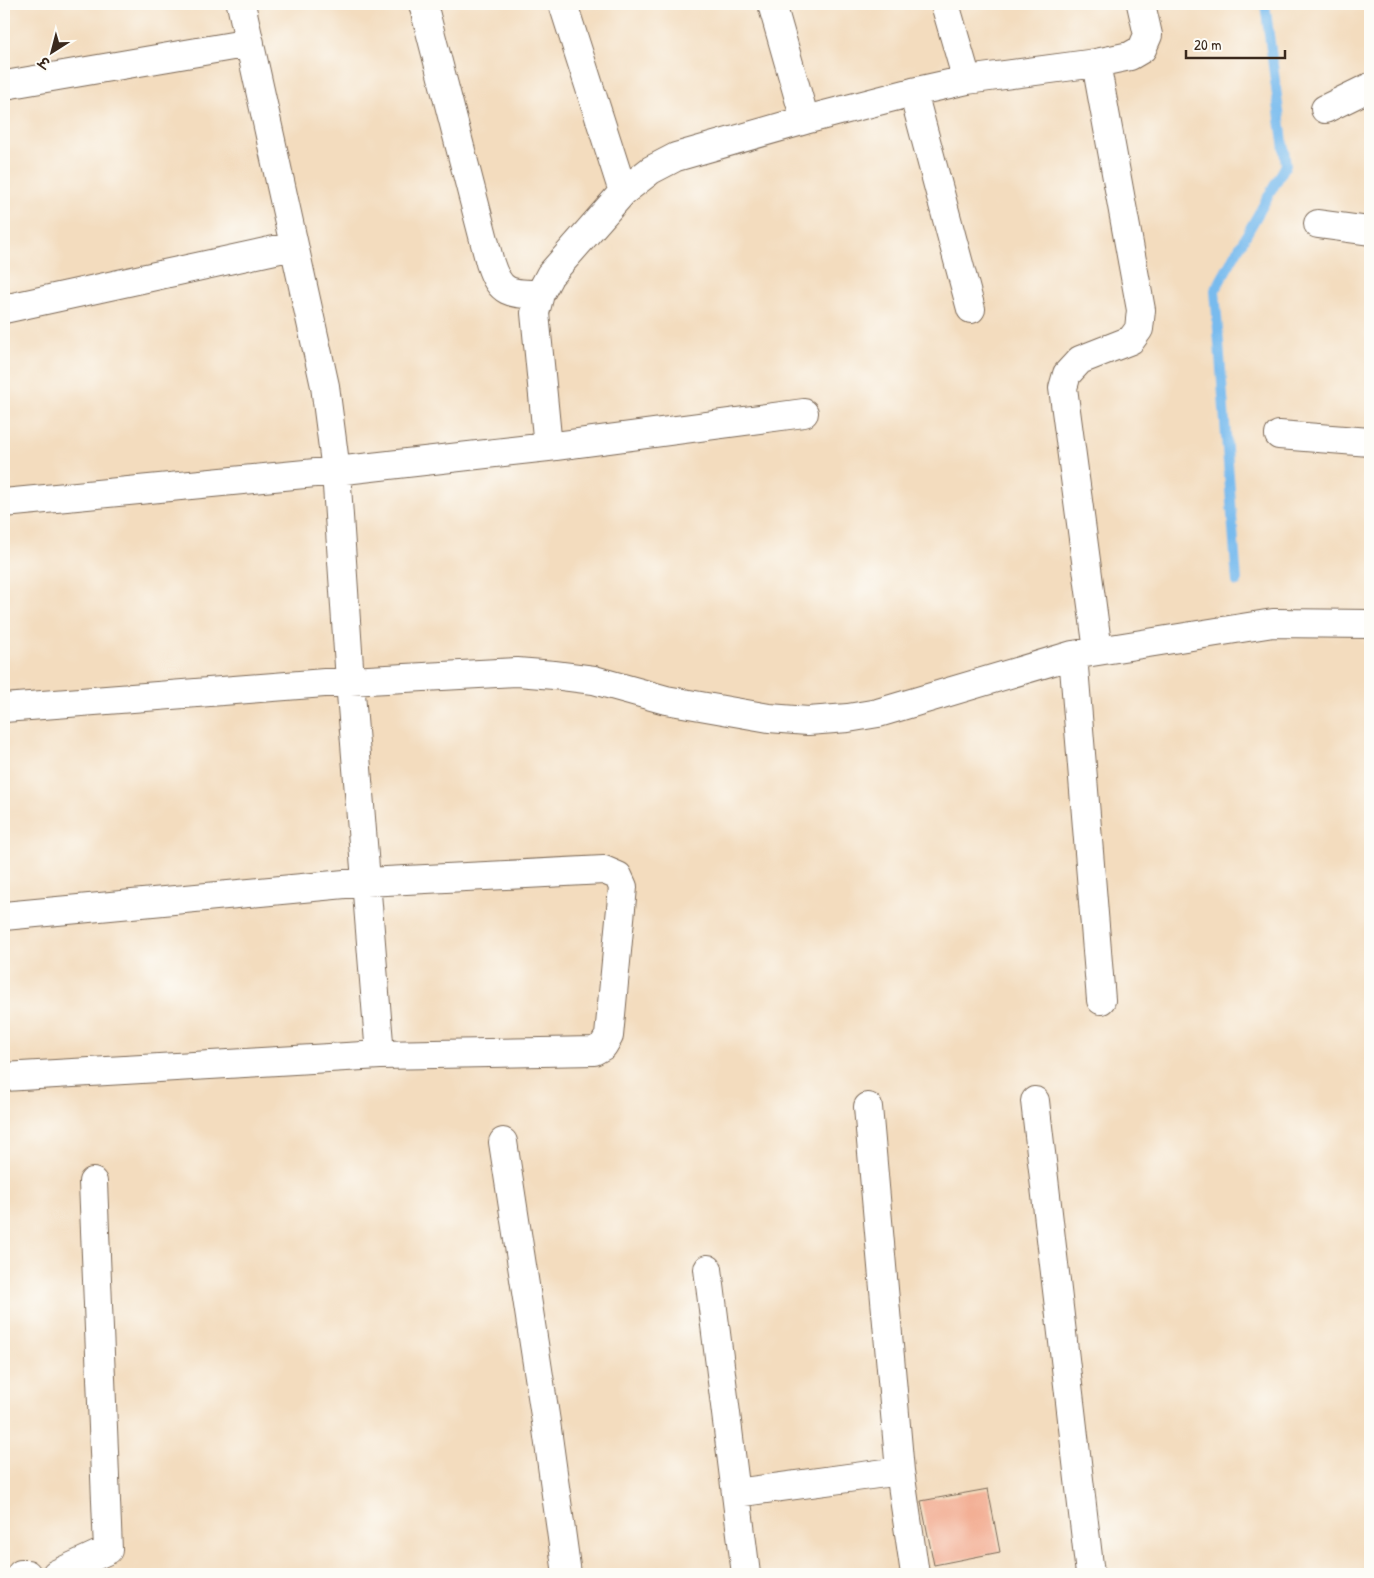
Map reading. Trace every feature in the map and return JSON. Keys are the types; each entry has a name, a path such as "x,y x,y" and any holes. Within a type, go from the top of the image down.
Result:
{"street":[{"path":"241,4 324,386 336,471 350,681 380,1055"},
{"path":"423,4 495,278 504,288 515,294 540,294"},
{"path":"563,4 623,192"},
{"path":"772,4 805,120"},
{"path":"945,4 966,80"},
{"path":"548,447 535,313 540,294 550,275 623,192 651,170 676,157 805,120 913,92 966,80 1096,63 1130,56 1142,50 1148,35 1141,4"},
{"path":"11,84 250,43"},
{"path":"1096,63 1141,310 1139,329 1131,340 1080,360 1067,374 1063,388 1086,653 1101,1000"},
{"path":"1326,109 1370,87"},
{"path":"913,92 971,310"},
{"path":"1318,224 1370,231"},
{"path":"4,309 293,246"},
{"path":"4,503 336,471 548,447 804,412"},
{"path":"1279,435 1370,442"},
{"path":"4,708 350,681 517,672 594,680 666,700 769,718 808,721 848,718 878,712 1086,653 1273,623 1370,624"},
{"path":"4,916 366,882 604,870 618,876 623,887 609,1036 603,1046 594,1051 380,1055 4,1078"},
{"path":"1035,1101 1090,1574"},
{"path":"868,1107 900,1471 915,1574"},
{"path":"503,1142 546,1422 567,1574"},
{"path":"56,1574 108,1550 93,1182"},
{"path":"708,1269 746,1574"},
{"path":"736,1493 900,1471"},
{"path":"21,1574 27,1574"}],"building":[{"path":"988,1489 1000,1552 934,1565 921,1501"}],"waterway":[{"path":"1237,582 1215,290 1286,165 1265,4"}]}
